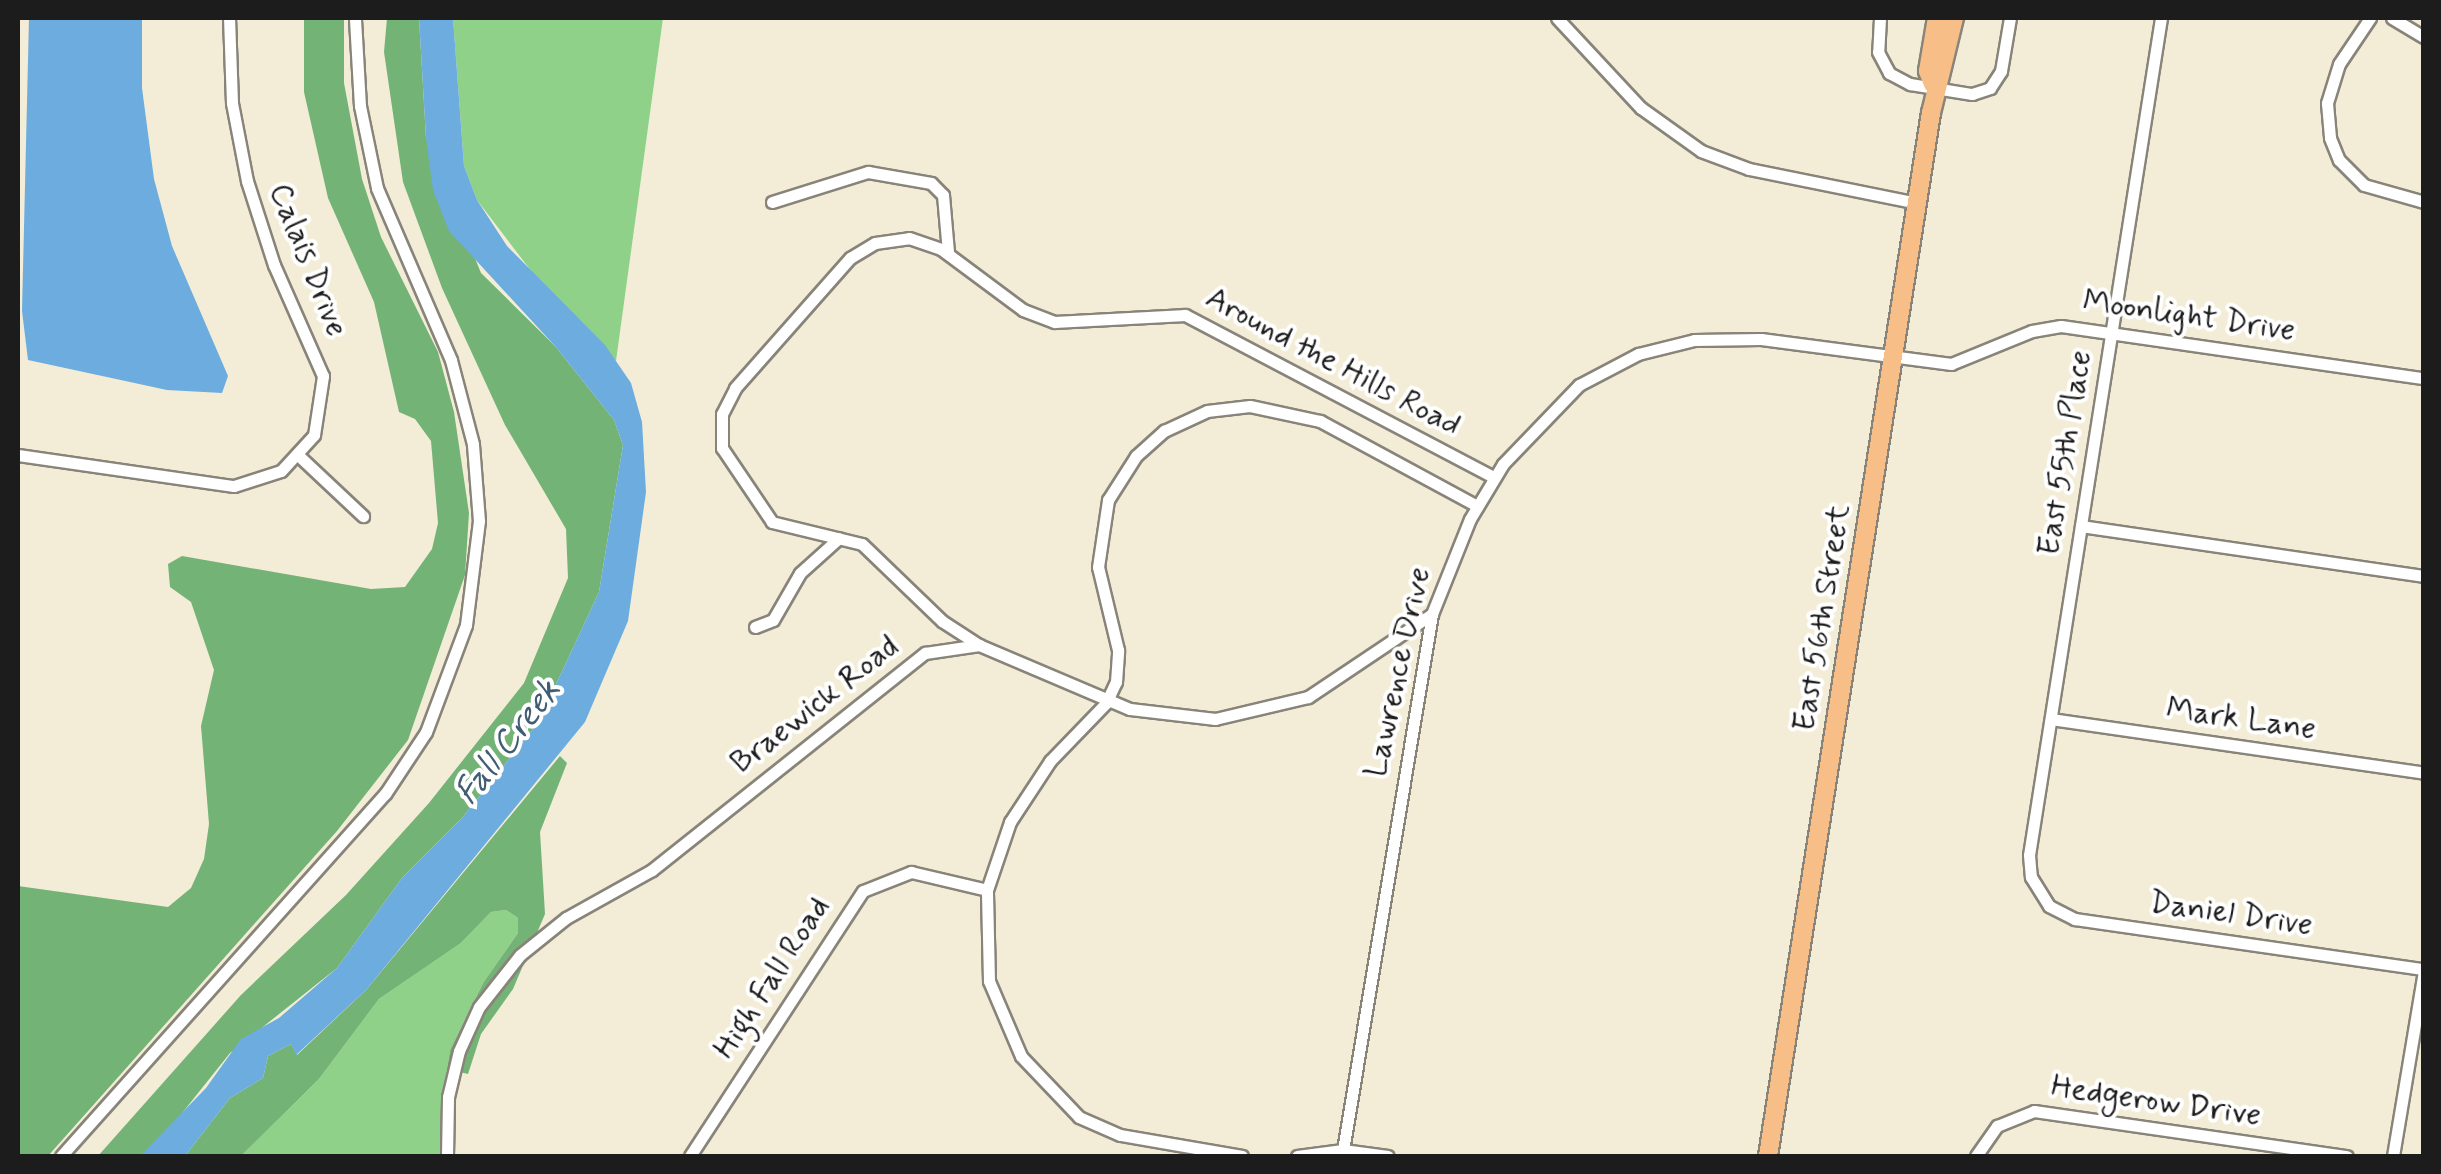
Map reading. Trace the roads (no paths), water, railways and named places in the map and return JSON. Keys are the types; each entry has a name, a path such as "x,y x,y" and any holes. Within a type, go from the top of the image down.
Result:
{"main road":[{"name":"East 56th Street","path":"1935,90 1928,71 1936,18"},
{"name":"East 56th Street","path":"1768,1156 1935,90 1954,18"}],"street":[{"name":"Calais Drive","path":"229,18 234,114 255,213 324,376 322,415 299,456"},
{"path":"61,1156 396,779 446,689 466,625 478,521 473,444 451,360 377,188 358,95 356,18"},
{"path":"1557,18 1648,114 1702,151 1744,167 1918,203"},
{"path":"1880,18 1878,51 1897,78 1935,90 1972,94 1990,88 2001,72 2010,18"},
{"name":"East 55th Place","path":"2040,895 2030,854 2160,18"},
{"path":"2370,18 2333,81 2330,138 2342,164 2364,185 2424,202"},
{"path":"2392,18 2424,37"},
{"path":"772,202 872,172 931,183 944,195 948,252"},
{"name":"Around the Hills Road","path":"979,645 942,621 869,548 840,538 786,529 767,518 725,457 719,434 725,405 858,252 899,238 948,252 1045,320 1083,325 1160,312 1185,315 1494,478"},
{"name":"Moonlight Drive","path":"1893,359 1965,362 2046,327 2111,332 2424,378"},
{"name":"Lawrence Drive","path":"1342,1153 1432,614 1477,506 1494,478 1564,397 1652,350 1747,338 1893,359"},
{"path":"1242,1156 1105,1130 1049,1091 1014,1044 992,990 984,942 988,890 1024,796 1107,700 1118,659 1098,567 1102,518 1136,456 1185,419 1244,406 1302,414 1477,506"},
{"path":"18,455 228,486 268,479 299,456 364,516"},
{"path":"2081,526 2424,576"},
{"path":"755,627 774,620 800,573 840,538"},
{"path":"979,645 1107,700 1177,718 1262,712 1330,685 1432,614"},
{"name":"Braewick Road","path":"448,1156 448,1097 459,1051 479,1008 520,954 566,918 652,870 912,660 938,648 979,645"},
{"name":"Mark Lane","path":"2051,719 2424,772"},
{"name":"High Fall Road","path":"690,1156 863,892 910,872 988,890"},
{"name":"Daniel Drive","path":"2040,895 2075,919 2424,969"},
{"path":"2394,1156 2424,969"},
{"name":"Hedgerow Drive","path":"1976,1156 1997,1126 2034,1112 2346,1156"},
{"path":"1297,1156 1388,1156"}],"water":[{"path":"29,18 142,18 142,88 154,179 172,246 228,376 222,393 167,390 28,360 22,311"},
{"name":"Fall Creek","path":"419,18 453,18 464,166 477,200 507,246 605,345 631,383 642,422 646,492 628,621 585,722 366,990 296,1055 291,1044 268,1056 263,1078 230,1098 185,1156 140,1156 206,1088 241,1039 279,1018 337,968 402,878 462,818 538,723 599,592 623,445 614,420 555,346 449,231 433,190"}]}
